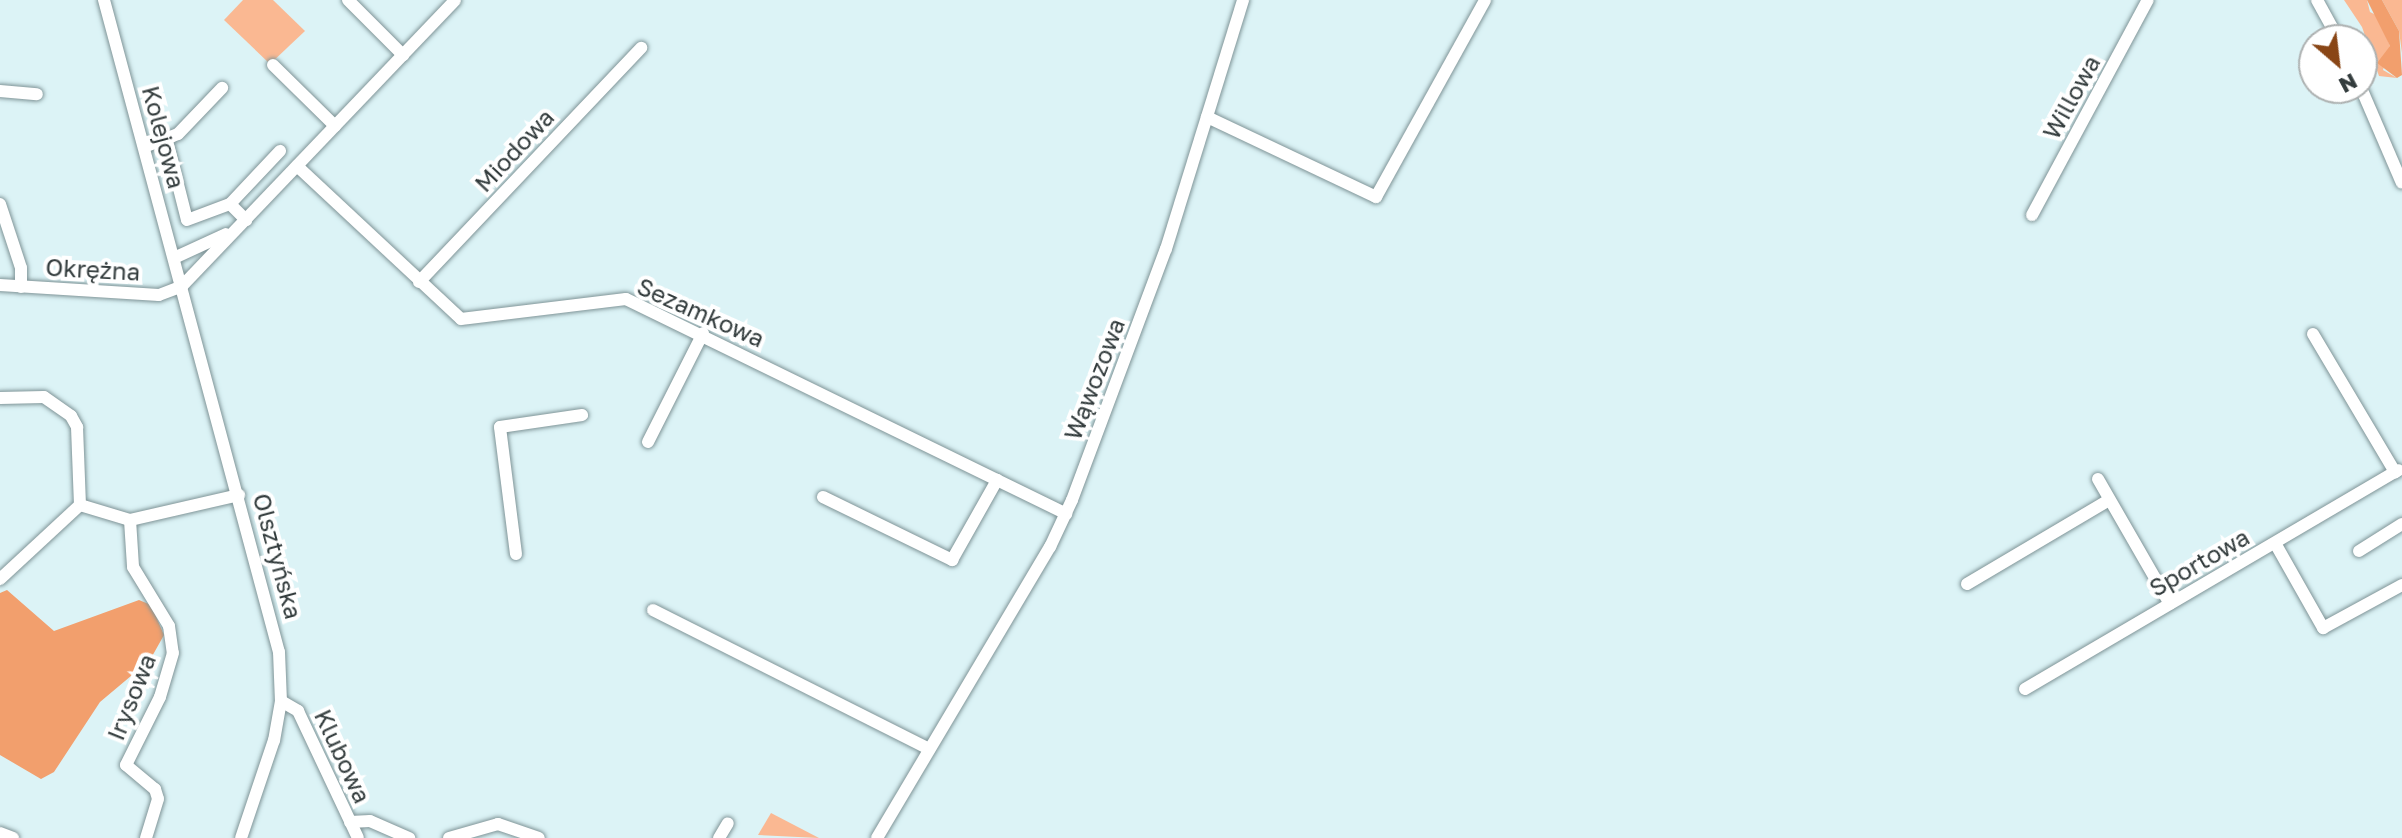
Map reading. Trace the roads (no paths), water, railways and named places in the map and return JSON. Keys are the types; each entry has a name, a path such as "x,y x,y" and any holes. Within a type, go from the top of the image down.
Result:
{"street":[{"name":"Kolejowa","path":"104,0 182,286"},
{"path":"348,0 403,55"},
{"path":"182,286 455,0"},
{"name":"Wąwozowa","path":"877,838 1066,514 1166,249 1243,0"},
{"path":"1207,117 1376,197 1485,0"},
{"name":"Willowa","path":"2032,215 2148,0"},
{"path":"2317,0 2330,24"},
{"name":"Miodowa","path":"419,282 641,48"},
{"path":"273,65 335,126"},
{"path":"144,147 167,141 222,88"},
{"path":"0,91 37,94"},
{"path":"2368,104 2402,183"},
{"path":"167,141 187,220 230,204 280,151"},
{"name":"Sezamkowa","path":"297,166 461,319 626,299 703,333 1066,514"},
{"path":"0,204 21,268 21,287"},
{"path":"230,204 244,222"},
{"path":"174,258 196,252 244,222"},
{"name":"Okrężna","path":"0,285 159,295 182,286"},
{"name":"Olsztyńska","path":"182,286 273,622 281,701 268,767 241,838"},
{"path":"648,442 703,333"},
{"name":"Sportowa","path":"2025,689 2399,470 2313,334"},
{"path":"0,398 44,397 71,416 77,427 80,505 0,579"},
{"path":"516,554 500,427 582,415"},
{"path":"2098,479 2170,604"},
{"path":"823,497 952,560 997,480"},
{"path":"80,505 130,520 239,495"},
{"path":"1967,584 2109,500"},
{"name":"Irysowa","path":"130,520 133,567 162,607 173,653 160,697 126,765 155,789 158,799 146,838"},
{"path":"2359,551 2402,524"},
{"path":"2275,543 2323,628 2402,585"},
{"path":"653,610 929,749"},
{"name":"Klubowa","path":"281,701 298,711 358,838"},
{"path":"350,822 370,821 409,838"},
{"path":"719,838 728,823"},
{"path":"449,838 513,825 539,838"},
{"path":"0,833 13,838"}]}
